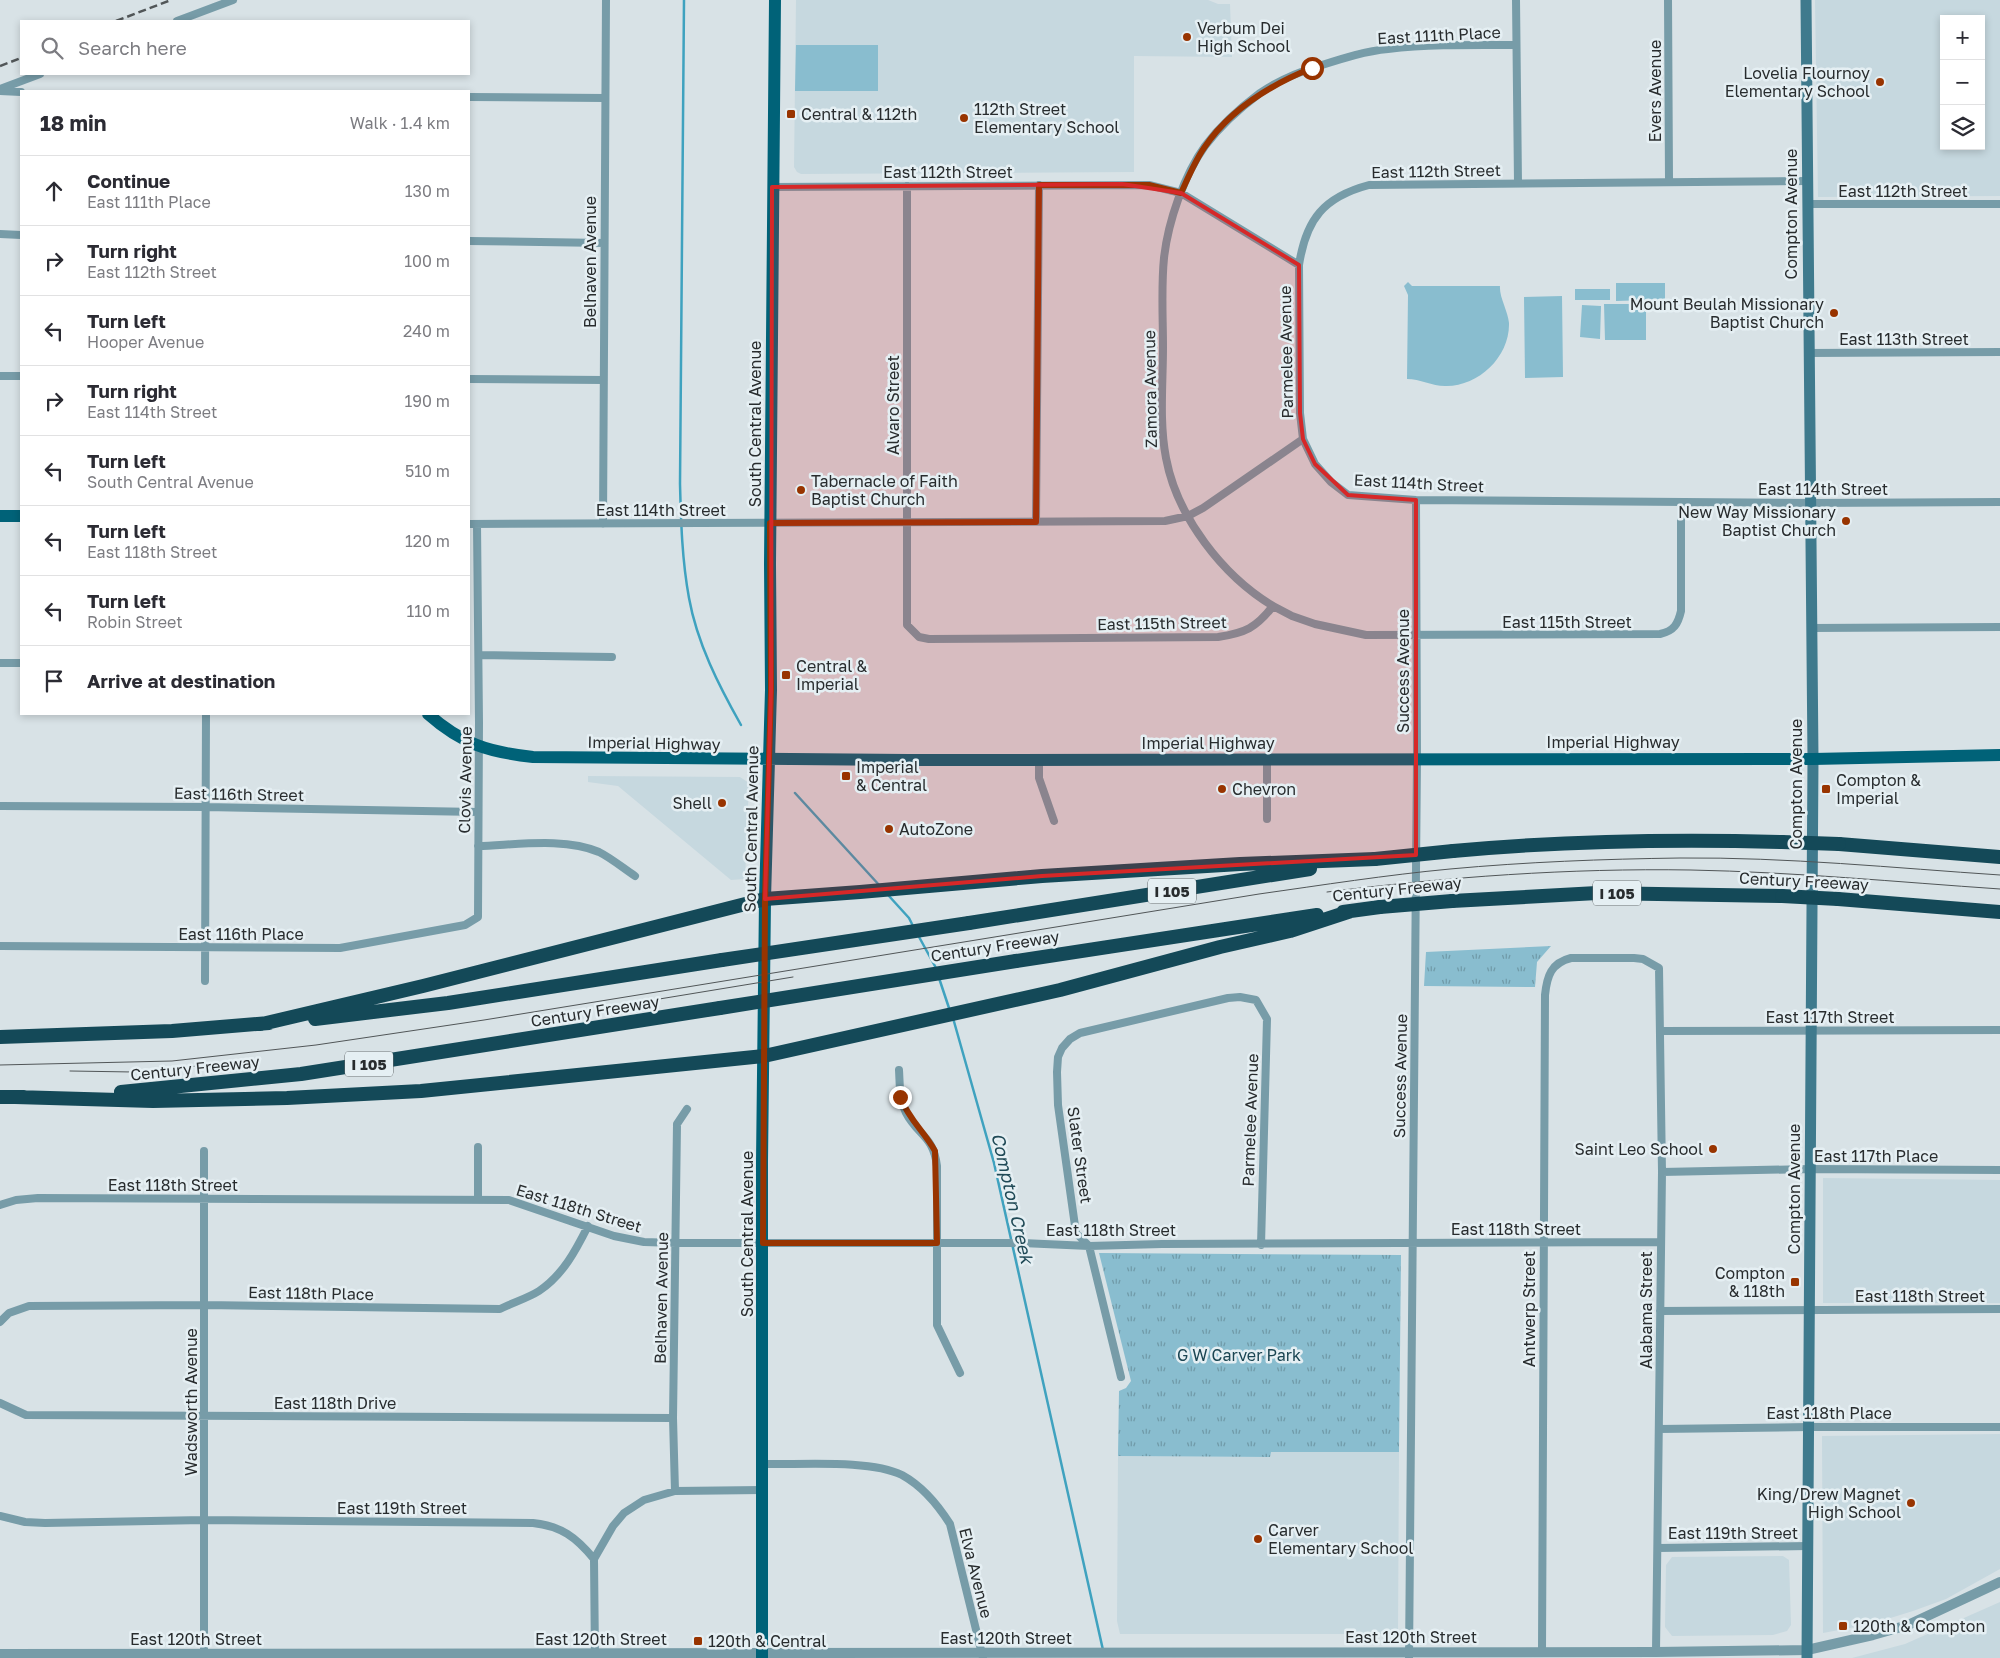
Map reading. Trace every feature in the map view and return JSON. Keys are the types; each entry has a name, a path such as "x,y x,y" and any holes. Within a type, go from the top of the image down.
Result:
{"highway":[{"name":"Century Freeway","path":"0,1036 172,1031 262,1024 448,1004 1375,859 1453,851 1540,844 1627,841 1782,842 1839,844 2000,857"},
{"path":"262,1024 423,986 765,899 1042,876 1230,864 1375,859"},
{"name":"Century Freeway","path":"0,1098 170,1089 301,1074 1016,961 1351,911 1452,900 1597,893 1782,896 2000,912"},
{"path":"15,1097 162,1101 287,1098 421,1091 764,1056 1060,990 1220,947 1290,931 1351,911"}],"main road":[{"name":"South Central Avenue","path":"762,1656 765,899 771,660 772,187 775,0"},
{"name":"Compton Avenue","path":"1806,0 1813,759 1807,1654"},
{"path":"0,516 20,516"},
{"name":"Imperial Highway","path":"429,715 453,734 479,747 511,755 533,757 1039,760 1417,758 1813,759 2000,755"}],"street":[{"path":"180,20 233,0"},
{"name":"Belhaven Avenue","path":"603,524 606,0"},
{"path":"1516,0 1518,183"},
{"name":"Evers Avenue","path":"1668,0 1669,181"},
{"name":"East 111th Place","path":"1181,193 1203,150 1214,135 1262,92 1282,80 1344,58 1388,49 1516,45"},
{"path":"0,90 38,75"},
{"path":"0,90 20,92"},
{"path":"470,97 605,98"},
{"name":"East 112th Street","path":"772,187 1142,185 1167,188 1181,193 1299,265 1306,234 1312,222 1324,208 1349,190 1369,185 1807,181"},
{"path":"1036,522 1039,185"},
{"name":"Alvaro Street","path":"907,186 907,625"},
{"name":"Zamora Avenue","path":"1181,193 1164,256 1163,423 1166,459 1179,498 1188,516 1222,564 1236,580 1273,606"},
{"name":"East 112th Street","path":"1807,204 2000,204"},
{"path":"0,234 20,235"},
{"path":"470,241 604,243"},
{"name":"Parmelee Avenue","path":"1299,265 1300,413 1303,439"},
{"name":"East 113th Street","path":"1808,353 2000,352"},
{"path":"0,376 20,376"},
{"path":"470,379 603,380"},
{"name":"East 114th Street","path":"473,524 1165,521 1188,516 1203,508 1303,439 1315,464 1331,482 1348,495 1416,500 1810,503 2000,502"},
{"name":"Success Avenue","path":"1409,1655 1417,758 1416,500"},
{"name":"East 115th Street","path":"907,625 919,637 929,639 1218,637 1237,634 1250,629 1262,620 1273,606 1292,616 1340,631 1366,635 1646,636 1669,632 1676,626 1679,620 1681,611 1681,502"},
{"name":"Clovis Avenue","path":"473,524 479,655 478,917"},
{"path":"1811,628 2000,627"},
{"path":"479,655 612,657"},
{"path":"0,663 20,663"},
{"path":"205,981 206,715"},
{"path":"1267,759 1267,819"},
{"path":"1039,760 1039,778 1054,820"},
{"name":"East 116th Street","path":"0,806 206,807 478,812"},
{"path":"478,846 542,844 575,846 599,852 635,876"},
{"name":"East 116th Place","path":"0,946 340,948 465,925 478,917"},
{"name":"Antwerp Street","path":"1542,1652 1543,1243 1545,995 1547,977 1553,968 1563,960 1570,958 1643,959 1659,968"},
{"name":"Alabama Street","path":"1656,1652 1662,1172 1659,968"},
{"name":"Slater Street","path":"1120,1377 1089,1246 1076,1233 1058,1104 1058,1057 1062,1048 1070,1039 1080,1033 1228,998 1240,997 1256,1000"},
{"name":"Parmelee Avenue","path":"1256,1000 1267,1019 1261,1244"},
{"name":"East 117th Street","path":"1660,1031 2000,1030"},
{"path":"899,1070 900,1097 907,1113 935,1151 937,1326 960,1373"},
{"name":"Belhaven Avenue","path":"675,1491 673,1418 677,1124 687,1109"},
{"path":"478,1147 478,1200"},
{"name":"Wadsworth Avenue","path":"204,1151 204,1653"},
{"name":"East 117th Place","path":"1662,1172 1810,1169 2000,1170"},
{"name":"East 118th Street","path":"0,1205 16,1200 38,1198 509,1200 614,1236 644,1242 676,1244 1022,1243 1089,1246 1660,1242"},
{"name":"East 118th Place","path":"0,1322 9,1313 29,1306 204,1305 500,1309 538,1292 552,1280 565,1267 588,1226"},
{"name":"East 118th Street","path":"1660,1311 2000,1309"},
{"name":"East 118th Drive","path":"0,1403 26,1415 673,1418"},
{"name":"East 118th Place","path":"1659,1429 1809,1426 2000,1427"},
{"name":"Elva Avenue","path":"762,1464 871,1466 902,1475 919,1488 938,1505 950,1524 983,1655"},
{"path":"595,1656 594,1559 613,1526 624,1513 644,1500 675,1491 762,1490"},
{"name":"East 119th Street","path":"0,1516 25,1522 45,1523 204,1520 550,1524 582,1544 594,1559"},
{"name":"East 119th Street","path":"1658,1548 1808,1546"},
{"name":"East 120th Street","path":"0,1654 204,1653 595,1656 983,1655 1114,1652 1223,1655 1409,1655 1542,1652 1807,1654 1908,1625 2000,1582"}],"highlighted area":[{"path":"1122,184 1181,193 1299,265 1300,413 1303,439 1315,464 1348,495 1416,500 1416,855 1042,876 765,899 771,690 772,187"}],"shaded area":[{"name":"112th Street Elementary School","path":"796,0 1208,0 1218,4 1230,4 1232,57 1134,56 1134,172 801,174 794,167"},
{"name":"Lovelia Flournoy Elementary School","path":"1815,0 2000,0 2000,196 1818,197"},
{"path":"588,776 740,777 749,783 745,879 731,880 618,786 588,782"},
{"path":"1823,1178 2000,1180 2000,1303 1823,1303"},
{"name":"King/Drew Magnet High School","path":"2000,1434 2000,1569 1946,1599 1913,1611 1871,1624 1823,1633 1822,1436"},
{"name":"Carver Elementary School","path":"1270,1452 1399,1452 1398,1634 1120,1634 1117,1621 1118,1456 1270,1457"},
{"path":"1783,1556 1789,1560 1791,1625 1787,1631 1773,1635 1672,1636 1665,1627 1666,1565 1672,1557"},
{"path":"2000,1602 2000,1658 1852,1658 1905,1644"}],"green space":[{"path":"796,45 878,45 878,91 795,91"},
{"path":"1408,282 1412,286 1500,286 1509,323 1508,336 1498,358 1490,368 1469,381 1457,385 1440,386 1407,379 1408,295 1404,286"},
{"path":"1616,283 1665,283 1665,303 1649,303 1649,300 1616,301"},
{"path":"1575,289 1610,289 1610,300 1575,300"},
{"path":"1562,296 1563,377 1525,378 1524,297"},
{"path":"1604,304 1646,304 1646,340 1605,340"},
{"path":"1582,305 1601,306 1600,339 1580,337"},
{"path":"1551,946 1537,962 1535,987 1424,986 1426,952"},
{"name":"G W Carver Park","path":"1099,1253 1401,1255 1399,1452 1271,1452 1270,1457 1118,1456 1119,1391 1126,1388 1131,1381"}],"waterway":[{"path":"684,0 680,484 683,555 689,598 697,631 717,680 741,725"},
{"name":"Compton Creek","path":"795,793 880,886"},
{"name":"Compton Creek","path":"889,896 909,918 913,926"},
{"name":"Compton Creek","path":"918,935 936,968"},
{"name":"Compton Creek","path":"939,978 950,1011"},
{"name":"Compton Creek","path":"953,1018 994,1163 1103,1650"}],"tram line":[{"path":"0,1065 172,1061 316,1045 484,1020 1259,894 1450,869 1593,860 1720,858 2000,875"},
{"path":"1327,892 1418,882 1600,870 1691,870 1768,873 2000,889"},
{"path":"623,1005 793,977"},
{"path":"70,1071 133,1072 250,1061"}],"railway":[{"path":"119,20 171,0"},
{"path":"0,66 20,58"}],"place":[{"name":"Verbum Dei High School","path":"1187,37"},
{"name":"Lovelia Flournoy Elementary School","path":"1880,82"},
{"name":"Central & 112th","path":"791,114"},
{"name":"112th Street Elementary School","path":"964,118"},
{"name":"Mount Beulah Missionary Baptist Church","path":"1834,313"},
{"name":"Tabernacle of Faith Baptist Church","path":"801,490"},
{"name":"New Way Missionary Baptist Church","path":"1846,521"},
{"name":"Central & Imperial","path":"786,675"},
{"name":"Imperial & Central","path":"846,776"},
{"name":"Chevron","path":"1222,789"},
{"name":"Compton & Imperial","path":"1826,789"},
{"name":"Shell","path":"722,803"},
{"name":"AutoZone","path":"889,829"},
{"name":"Saint Leo School","path":"1713,1149"},
{"name":"Compton & 118th","path":"1795,1282"},
{"name":"King/Drew Magnet High School","path":"1911,1503"},
{"name":"Carver Elementary School","path":"1258,1539"},
{"name":"120th & Compton","path":"1843,1626"},
{"name":"120th & Central","path":"698,1641"}],"route":[{"path":"900,1097 907,1113 935,1151 937,1166 937,1243 763,1243 765,899 771,690 770,523 1036,522 1039,185 1135,184 1167,188 1181,193 1204,148 1225,123 1262,92 1282,80 1312,68"}]}
